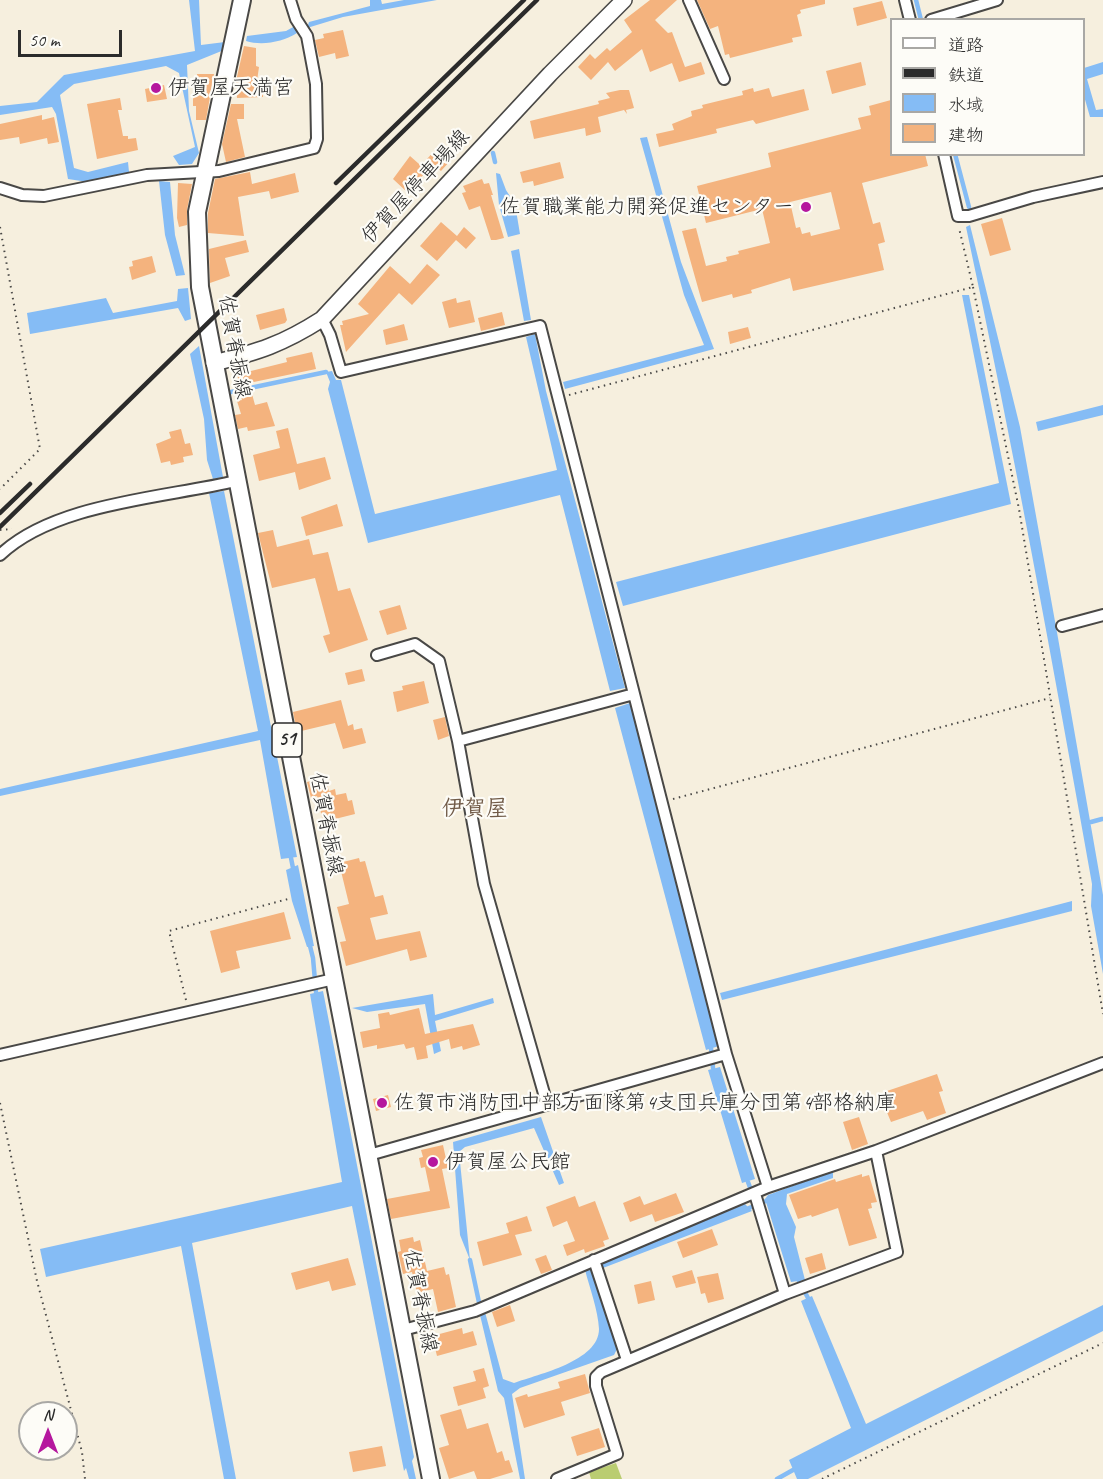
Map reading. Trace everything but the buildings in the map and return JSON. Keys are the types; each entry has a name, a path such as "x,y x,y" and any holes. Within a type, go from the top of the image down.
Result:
{"main road":[{"name":"佐賀脊振線","path":"242,0 197,212 200,287 330,980 369,1155 431,1479"},
{"name":"伊賀屋停車場線","path":"214,363 262,351 289,340 322,319 550,74 624,0"}],"street":[{"path":"0,188 22,195 44,196 147,175 219,171 281,158 314,148 317,140 316,84 307,36 296,19 290,0"},
{"path":"689,0 724,79"},
{"path":"905,0 910,18"},
{"path":"938,18 997,0"},
{"path":"944,156 958,216 969,216 1033,197 1103,182"},
{"path":"322,319 342,372 540,326 712,1000 722,1055 768,1187"},
{"path":"0,555 29,532 61,517 236,481"},
{"path":"1062,626 1103,615"},
{"path":"377,655 415,644 439,661 458,741 484,884 547,1104"},
{"path":"458,741 634,694"},
{"path":"0,1055 330,980"},
{"path":"369,1155 722,1055"},
{"path":"404,1330 481,1309 768,1187 876,1151 1103,1063"},
{"path":"557,1479 617,1454 596,1377 627,1360 811,1284 897,1252 876,1151"},
{"path":"755,1194 790,1293"},
{"path":"594,1260 627,1360"}],"path":[{"path":"958,216 959,232 974,287 1019,509 1103,1014"},
{"path":"0,227 40,450 0,489"},
{"path":"557,398 974,287"},
{"path":"662,802 1050,698"},
{"path":"189,1011 169,931 288,899"},
{"path":"0,1103 37,1281 82,1452 85,1479"},
{"path":"822,1479 1103,1343"}],"green space":[{"path":"616,1463 622,1479 591,1479 589,1472"}],"water":[{"path":"189,0 199,0 201,45 225,42 224,50 187,65 189,111 199,153 192,164 179,165 173,156 195,147 179,73 166,66 74,84 60,95 74,168 88,172 128,162 129,172 88,182 68,179 56,114 52,107 0,115 0,106 37,102 64,75 195,51"},
{"path":"370,0 381,0 382,4 404,0 437,0 343,17 307,28 309,22 370,6"},
{"path":"295,26 297,33 279,41 259,43 246,41 247,36 286,31"},
{"path":"1103,62 1103,74 1087,79 1096,110 1103,109 1103,117 1090,117 1085,100 1085,68"},
{"path":"647,137 681,262 714,349 565,389 563,382 704,345 684,295 640,138"},
{"path":"496,173 500,174 515,204 520,234 508,237 499,205"},
{"path":"159,181 170,182 175,235 185,275 176,276 165,235"},
{"path":"970,225 1020,427 1058,638 1103,895 1103,974 1091,906 1092,884 1032,555 966,227"},
{"path":"519,249 531,320 524,321 511,251"},
{"path":"188,288 191,319 185,321 178,308 30,334 27,313 106,298 113,313 177,301 178,289"},
{"path":"962,295 969,295 1011,504 623,606 616,582 999,483"},
{"path":"535,334 546,391 625,688 610,691 560,495 368,543 328,389 330,382 326,372 332,371 336,380 341,380 375,514 557,470 526,337"},
{"path":"199,346 223,477 213,479 207,460 204,419 190,354"},
{"path":"1103,405 1103,415 1038,431 1036,422"},
{"path":"224,491 297,857 281,859 260,740 0,796 0,789 258,731 209,493"},
{"path":"630,703 719,1046 706,1050 615,708"},
{"path":"298,865 314,946 307,947 292,901 286,870"},
{"path":"1072,901 1072,911 722,1000 720,993"},
{"path":"323,991 414,1457 412,1461 416,1479 409,1479 406,1468 404,1471 352,1206 192,1243 236,1479 224,1479 181,1246 46,1277 40,1249 342,1182 310,994"},
{"path":"433,994 435,1015 493,998 494,1003 435,1021 441,1051 434,1054 425,1004 367,1012 352,1008"},
{"path":"720,1067 755,1179 742,1183 708,1070"},
{"path":"541,1117 564,1183 559,1185 534,1128 465,1147 459,1152 470,1260 460,1235 453,1142"},
{"path":"833,1171 833,1178 787,1194 786,1204 796,1227 794,1237 805,1280 791,1282 765,1199 768,1195"},
{"path":"745,1204 752,1211 603,1268 601,1262"},
{"path":"590,1268 617,1349 614,1355 520,1388 512,1394 525,1479 520,1479 504,1398 498,1391 480,1315 485,1312 503,1379 514,1383 566,1365 589,1350 596,1340 599,1329 585,1270"},
{"path":"812,1296 866,1424 1103,1305 1103,1331 808,1479 797,1479 789,1460 851,1428 801,1301"}],"waterway":[{"path":"916,0 920,18"},
{"path":"493,153 495,162"},
{"path":"956,156 969,207"},
{"path":"231,392 326,372"},
{"path":"1091,822 1102,819"},
{"path":"291,858 294,873"},
{"path":"309,942 316,992"},
{"path":"711,1048 713,1068"},
{"path":"748,1182 752,1193"},
{"path":"749,1208 766,1201"},
{"path":"470,1260 480,1307"},
{"path":"591,1270 602,1265"},
{"path":"799,1281 808,1298"},
{"path":"777,1479 793,1470"}],"railway":[{"path":"336,183 524,0"},
{"path":"0,527 537,0"},
{"path":"0,513 30,484"}],"place":[{"name":"伊賀屋天満宮","path":"156,88"},
{"name":"佐賀職業能力開発促進センター","path":"806,207"},
{"name":"佐賀市消防団中部方面隊第4支団兵庫分団第4部格納庫","path":"382,1103"},
{"name":"伊賀屋公民館","path":"433,1162"}],"district":[{"name":"伊賀屋","path":"475,809"}]}
